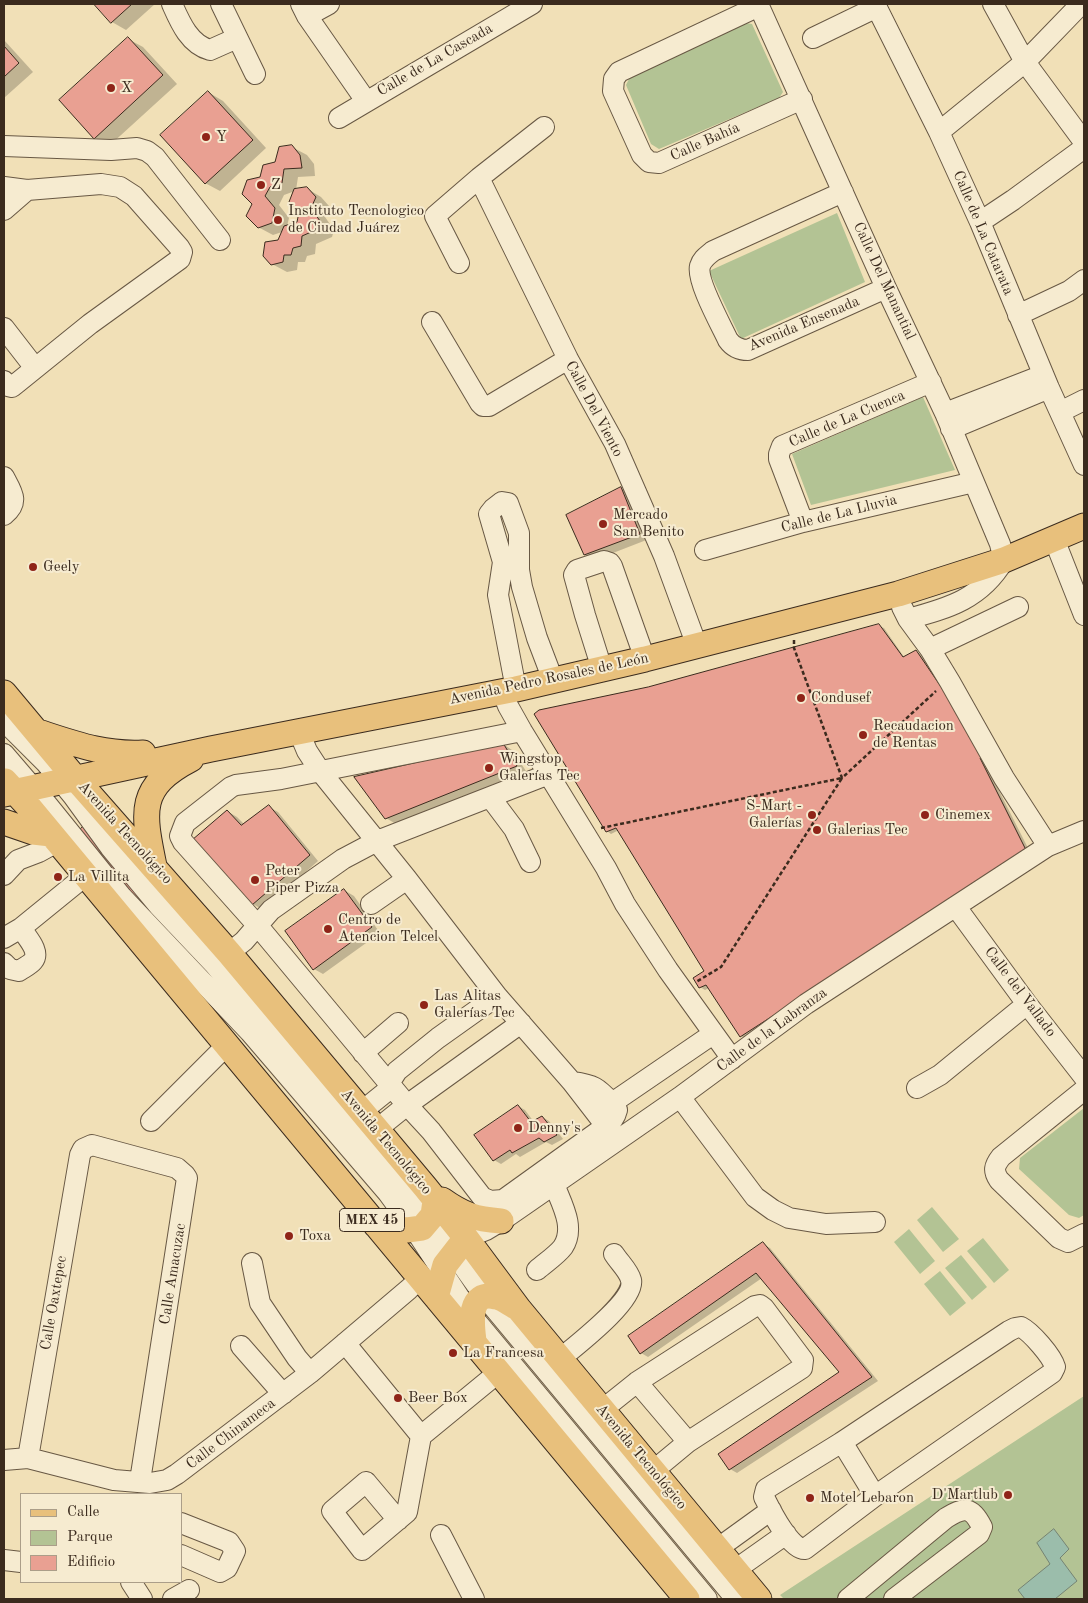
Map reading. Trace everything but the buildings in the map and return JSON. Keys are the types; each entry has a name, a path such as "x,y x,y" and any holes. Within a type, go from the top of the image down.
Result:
{"main road":[{"name":"Avenida Pedro Rosales de León","path":"14,788 68,780 211,749 509,690 645,659 898,594 1004,560 1084,526"},
{"name":"Avenida Tecnológico","path":"4,694 38,732 68,780 154,866 369,1121 426,1209 445,1258"},
{"path":"38,732 87,748 125,754 211,749"},
{"path":"154,866 147,830 146,812 150,795 165,775 211,749"},
{"name":"Avenida Tecnológico","path":"14,788 84,876 376,1225 445,1258 518,1308 759,1599"},
{"path":"4,822 54,838"},
{"path":"376,1225 407,1230 426,1209 455,1210 483,1220 501,1221"},
{"path":"445,1258 436,1297 687,1599"},
{"path":"474,1341 478,1306 496,1297 518,1308"}],"street":[{"path":"172,4 187,32 202,48 210,50 237,38"},
{"path":"221,4 255,74"},
{"path":"329,4 304,10 366,101"},
{"name":"Calle de La Cascada","path":"339,118 532,4"},
{"path":"993,4 1025,62 1084,142"},
{"path":"939,132 1025,62 1080,4"},
{"name":"Calle Del Manantial","path":"759,5 886,288 931,382 1000,544 1004,560"},
{"name":"Calle Bahía","path":"759,5 619,72 614,78 613,91 645,158 653,163 659,163 802,99"},
{"path":"813,38 876,6"},
{"name":"Calle de La Catarata","path":"876,6 939,132 980,222 1046,382 1084,466"},
{"path":"459,263 435,216 479,178 544,127"},
{"path":"4,146 111,150 137,148 147,152 155,157 220,240"},
{"path":"980,222 1084,148"},
{"name":"Calle Del Viento","path":"479,178 568,359 615,444 664,556 697,646"},
{"path":"4,187 28,190 101,184 120,187 134,196 182,252 180,259 90,324 12,387 8,386 4,381"},
{"path":"4,210 28,190"},
{"name":"Avenida Ensenada","path":"843,192 713,252 704,258 700,264 699,277 728,340 732,345 742,350 748,350 886,288"},
{"path":"1018,315 1069,290 1084,280"},
{"path":"432,322 483,406 489,406 568,359"},
{"path":"4,328 35,368"},
{"name":"Calle de La Cuenca","path":"803,522 779,459 782,446 931,382"},
{"path":"948,421 1046,382"},
{"path":"1060,412 1084,400"},
{"path":"4,477 10,487 14,500 12,506 4,515"},
{"name":"Calle de La Lluvia","path":"705,550 803,522 974,482"},
{"path":"1054,539 1084,615"},
{"path":"908,619 942,610 968,598 986,584 998,571 1004,560"},
{"path":"602,669 574,577 577,570 604,562 610,563 612,566 645,659"},
{"path":"553,680 511,571 498,595 509,690 508,706 606,868 625,904 732,1059"},
{"path":"898,594 908,619 930,649 1004,778 1048,846"},
{"path":"930,649 1018,607"},
{"path":"4,722 68,780 110,848 159,906 214,964 426,1209 445,1258 478,1306 707,1599"},
{"path":"522,731 231,787 185,823 180,836 183,842 258,926 363,1053 390,1082 407,1105 432,1131 482,1197 490,1201 502,1200 614,1119 617,1110 602,1093 591,1084 572,1082"},
{"path":"299,732 307,751 320,771 407,878 497,996 572,1082 606,1126"},
{"path":"4,754 14,788 122,896 250,1032 388,1194 426,1209"},
{"path":"229,953 244,941 271,910 343,859 377,841 549,774"},
{"path":"490,797 514,829 530,862"},
{"name":"Calle de la Labranza","path":"445,1258 680,1097 806,1004 1048,846 1084,830"},
{"path":"4,875 11,858 39,852 54,838"},
{"path":"4,963 10,969 19,971 33,962 36,955 35,949 12,933 84,876"},
{"path":"371,904 407,878"},
{"name":"Calle del Vallado","path":"956,907 1084,1076"},
{"path":"369,1121 398,1071 438,1038 497,996"},
{"path":"917,1088 940,1075 1028,1004"},
{"path":"363,1053 398,1023"},
{"path":"369,1121 407,1105 521,1023"},
{"path":"612,1103 713,1034"},
{"path":"150,1120 226,1046"},
{"path":"1084,1090 1001,1158 995,1165 994,1170 999,1180 1059,1238 1068,1242 1084,1234"},
{"path":"680,1097 755,1197 773,1210 789,1218 826,1224 875,1222"},
{"name":"Calle Amacuzac","path":"83,1149 92,1145 177,1168 187,1178 149,1486"},
{"name":"Calle Oaxtepec","path":"28,1458 78,1165 83,1149"},
{"path":"537,1270 562,1247 569,1234 568,1222 554,1184"},
{"path":"560,1359 613,1314 631,1286 631,1279 614,1254"},
{"name":"Calle Chinameca","path":"4,1460 28,1458 114,1487 149,1486 166,1480 178,1474 310,1373 445,1258"},
{"path":"252,1264 260,1303 297,1358 310,1373"},
{"path":"478,1306 736,1599"},
{"path":"602,1410 636,1382 755,1306 764,1308 803,1360 804,1365 802,1368 688,1442 653,1471"},
{"path":"1015,1328 1028,1330 1054,1364 1052,1373 875,1496 805,1549 801,1549 795,1546 771,1510 764,1497 766,1489 842,1442 1015,1328"},
{"path":"345,1343 421,1436"},
{"path":"241,1346 283,1394"},
{"path":"398,1520 407,1512 421,1436 499,1372"},
{"path":"636,1382 688,1442"},
{"path":"842,1442 875,1496"},
{"path":"717,1549 771,1510"},
{"path":"848,1599 946,1518 962,1510 972,1511 982,1527 979,1534 894,1599"},
{"path":"182,1523 229,1542 235,1551 227,1568 220,1572 182,1555"},
{"path":"735,1570 786,1534"},
{"path":"441,1535 474,1599"},
{"path":"4,1560 20,1562"},
{"path":"132,1583 142,1599"}],"path":[{"path":"793,622 794,648 842,778"},
{"path":"684,992 721,967 842,778 941,686 950,682"},
{"path":"588,838 603,826 842,778"}],"green space":[{"path":"746,23 752,24 783,92 779,98 659,149 651,144 626,85 630,77"},
{"path":"837,213 865,282 741,339 709,271"},
{"path":"923,397 955,470 811,505 792,454"},
{"path":"1084,1108 1084,1215 1079,1218 1069,1215 1019,1169 1020,1158"},
{"path":"932,1207 959,1239 943,1252 917,1220"},
{"path":"909,1229 935,1261 920,1274 894,1242"},
{"path":"983,1238 1009,1270 994,1283 967,1251"},
{"path":"961,1255 987,1287 972,1300 945,1268"},
{"path":"940,1271 966,1303 950,1316 924,1284"},
{"name":"D'Martlub","path":"1084,1396 1084,1599 784,1599 780,1595"}],"shaded area":[{"path":"1054,1529 1069,1549 1060,1558 1077,1581 1055,1599 1025,1599 1018,1590 1050,1564 1037,1543"}],"place":[{"name":"X","path":"111,88"},
{"name":"Y","path":"206,137"},
{"name":"Z","path":"261,185"},
{"name":"Instituto Tecnologico de Ciudad Juárez","path":"278,220"},
{"name":"Mercado San Benito","path":"603,524"},
{"name":"Geely","path":"33,567"},
{"name":"Condusef","path":"801,698"},
{"name":"Recaudacion de Rentas","path":"863,735"},
{"name":"Wingstop Galerías Tec","path":"489,768"},
{"name":"S-Mart - Galerías","path":"812,815"},
{"name":"Cinemex","path":"925,815"},
{"name":"Galerias Tec","path":"817,830"},
{"name":"La Villita","path":"58,877"},
{"name":"Peter Piper Pizza","path":"255,880"},
{"name":"Centro de Atencion Telcel","path":"328,929"},
{"name":"Las Alitas Galerías Tec","path":"424,1005"},
{"name":"Denny's","path":"518,1128"},
{"name":"Toxa","path":"289,1236"},
{"name":"La Francesa","path":"453,1353"},
{"name":"Beer Box","path":"398,1398"},
{"name":"D'Martlub","path":"1008,1495"},
{"name":"Motel Lebaron","path":"810,1498"}]}
